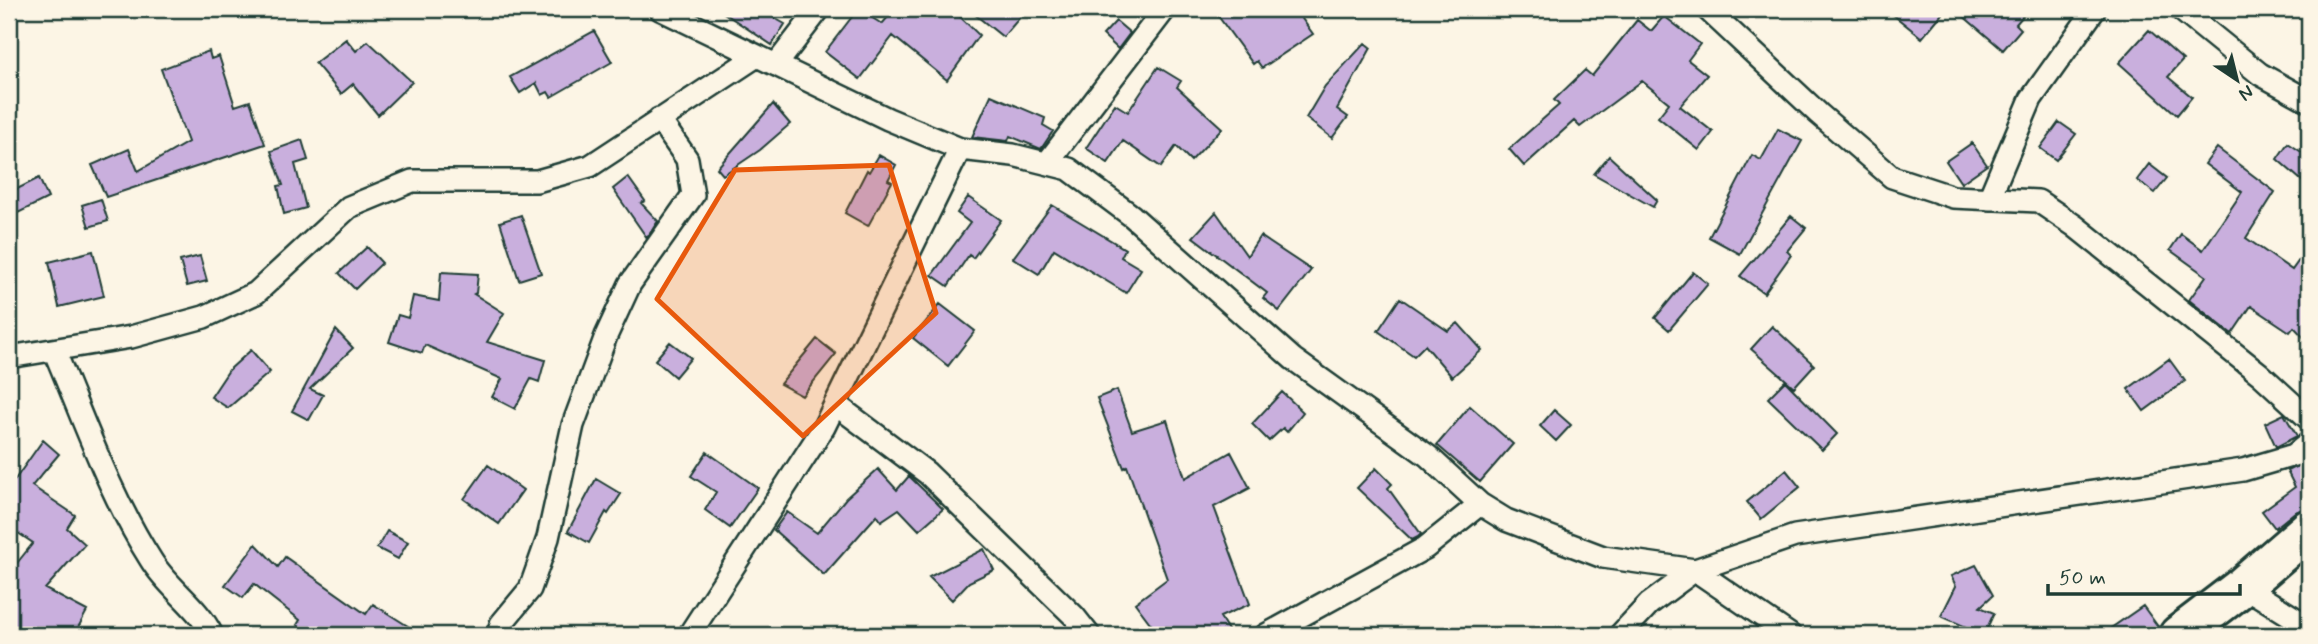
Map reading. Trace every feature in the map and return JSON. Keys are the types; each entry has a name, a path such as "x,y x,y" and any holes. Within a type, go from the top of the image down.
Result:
{"highway":[{"path":"2179,635 2243,586 2309,528"}],"street":[{"path":"660,9 888,119 960,149 1013,155 1069,169 1132,216 1293,359 1428,456 1480,504 1506,520 1603,557 1695,569 1790,635"},
{"path":"9,357 131,337 204,317 256,293 349,206 412,181 537,181 590,166 659,119 767,61 819,9"},
{"path":"1707,9 1819,114 1892,177 1953,197 2038,201 2066,219 2260,374 2309,419"},
{"path":"1989,199 2031,99 2095,9"},
{"path":"2180,9 2260,74 2309,101"},
{"path":"1047,163 1161,10"},
{"path":"498,635 501,624 530,589 548,538 573,425 606,336 630,284 693,195 687,159 659,119"},
{"path":"689,635 824,427 960,149"},
{"path":"54,350 117,494 152,562 195,609 212,635"},
{"path":"835,404 927,473 1074,616 1089,635"},
{"path":"1620,635 1649,604 1695,569 1795,536 2243,470 2294,455 2309,443"},
{"path":"1266,635 1425,548 1480,504"},
{"path":"2243,586 2309,627"}],"highlighted area":[{"path":"889,165 936,313 803,436 657,299 735,170"}],"building":[{"path":"718,9 758,9 785,24 772,45"},
{"path":"858,9 882,24 895,9 952,9 979,35 947,80 893,36 860,79 825,52"},
{"path":"968,9 1027,9 1003,37"},
{"path":"1213,9 1295,9 1313,34 1262,68 1257,61 1253,64"},
{"path":"1886,9 1946,9 1922,38"},
{"path":"1955,9 2029,9 2016,24 2021,29 2003,50"},
{"path":"1664,16 1700,44 1688,60 1707,75 1680,106 1713,132 1699,150 1658,117 1669,103 1642,81 1580,127 1574,121 1524,166 1509,149 1559,105 1554,100 1585,70 1592,76 1637,20 1651,31"},
{"path":"1116,21 1130,33 1118,49 1103,35"},
{"path":"2149,30 2183,60 2168,77 2192,97 2177,115 2119,63"},
{"path":"594,31 612,62 551,97 548,92 542,95 536,83 520,93 510,77"},
{"path":"346,39 356,51 368,41 412,82 378,115 353,84 341,94 315,63"},
{"path":"1365,43 1371,48 1337,109 1348,117 1332,138 1306,118 1325,86"},
{"path":"209,51 211,59 219,56 235,106 250,101 265,144 106,197 92,165 129,149 138,171 188,142 161,69"},
{"path":"1158,67 1181,81 1177,87 1222,128 1191,161 1176,146 1161,167 1123,141 1108,163 1086,148 1115,104 1128,112"},
{"path":"991,95 1045,118 1043,125 1053,131 1041,149 1010,136 1008,141 972,137"},
{"path":"773,104 790,124 760,150 723,175 717,168"},
{"path":"2059,122 2076,134 2056,160 2040,148"},
{"path":"1778,129 1802,141 1740,254 1709,237 1752,155 1761,160"},
{"path":"302,140 308,160 295,164 306,208 284,214 278,186 283,185 271,151"},
{"path":"1972,143 1987,165 1961,183 1946,161"},
{"path":"2288,143 2309,157 2309,187 2277,159"},
{"path":"2217,148 2275,192 2246,238 2292,270 2309,246 2309,343 2294,327 2290,332 2251,306 2232,334 2189,300 2206,276 2170,250 2181,234 2203,250 2242,192 2205,164"},
{"path":"879,155 896,165 888,180 892,182 868,226 845,213 867,170 869,172"},
{"path":"1609,156 1657,200 1653,207 1594,174"},
{"path":"2149,164 2167,178 2155,193 2137,180"},
{"path":"628,177 645,201 641,203 658,221 647,238 613,189"},
{"path":"39,178 48,198 18,213 9,193"},
{"path":"968,197 1001,220 973,258 969,255 948,286 932,275 970,223 957,213"},
{"path":"101,199 108,221 89,227 82,205"},
{"path":"1052,205 1125,249 1121,257 1141,269 1126,293 1054,249 1039,274 1013,258"},
{"path":"1216,212 1247,256 1260,236 1311,270 1279,311 1263,298 1267,293 1193,237"},
{"path":"521,215 541,273 519,280 500,222"},
{"path":"1791,216 1806,228 1787,251 1791,255 1764,293 1740,276"},
{"path":"367,247 382,263 355,289 339,273"},
{"path":"93,251 104,296 59,307 49,262"},
{"path":"200,256 207,281 187,286 180,261"},
{"path":"441,272 478,274 474,294 504,313 487,342 545,360 539,382 531,379 515,409 492,397 502,379 425,345 422,353 389,342 398,315 408,318 413,296 439,301"},
{"path":"1693,272 1708,284 1669,330 1655,318"},
{"path":"1400,298 1448,331 1458,323 1482,350 1452,377 1425,345 1414,356 1378,331"},
{"path":"940,304 975,331 948,366 913,338"},
{"path":"1772,326 1814,365 1794,387 1751,349"},
{"path":"336,330 353,348 310,389 323,395 309,420 292,411"},
{"path":"817,339 836,354 802,396 780,384"},
{"path":"670,342 691,358 675,377 655,360"},
{"path":"251,350 270,372 228,408 211,397 229,370"},
{"path":"2169,359 2185,381 2144,411 2128,389"},
{"path":"1785,381 1837,434 1822,450 1768,398"},
{"path":"1117,390 1132,431 1167,420 1185,478 1231,452 1250,488 1214,507 1250,604 1220,617 1231,635 1159,635 1135,603 1167,579 1127,466 1124,468 1097,398"},
{"path":"1282,392 1303,412 1287,432 1283,428 1269,441 1252,424"},
{"path":"1470,406 1513,444 1480,482 1437,445"},
{"path":"1554,410 1571,425 1556,441 1540,426"},
{"path":"2284,414 2297,436 2276,447 2265,423"},
{"path":"43,440 59,454 32,486 75,515 67,528 85,544 45,589 87,611 74,635 27,635 9,626 9,573 33,543 9,527 9,488"},
{"path":"707,452 758,488 730,528 705,510 716,492 691,476"},
{"path":"2308,460 2309,508 2295,512 2275,528 2262,511 2295,487 2287,471"},
{"path":"488,465 523,490 499,524 464,499"},
{"path":"1376,468 1392,484 1388,488 1421,534 1418,537 1412,540 1357,488"},
{"path":"878,469 897,490 909,476 943,509 919,530 899,509 881,521 877,515 824,575 774,530 787,512 817,533 846,498"},
{"path":"1786,470 1800,487 1761,519 1747,502"},
{"path":"596,479 621,494 608,514 606,512 589,543 568,531"},
{"path":"387,531 408,542 398,559 377,548"},
{"path":"256,544 278,567 285,557 366,614 373,604 422,635 313,635 297,625 300,620 254,584 243,598 225,585"},
{"path":"984,549 994,570 969,582 952,600 929,577"},
{"path":"1976,565 1993,595 1980,607 1994,613 1984,635 1941,616 1956,586 1951,576"},
{"path":"2143,606 2159,628 2158,635 2101,635"}]}
